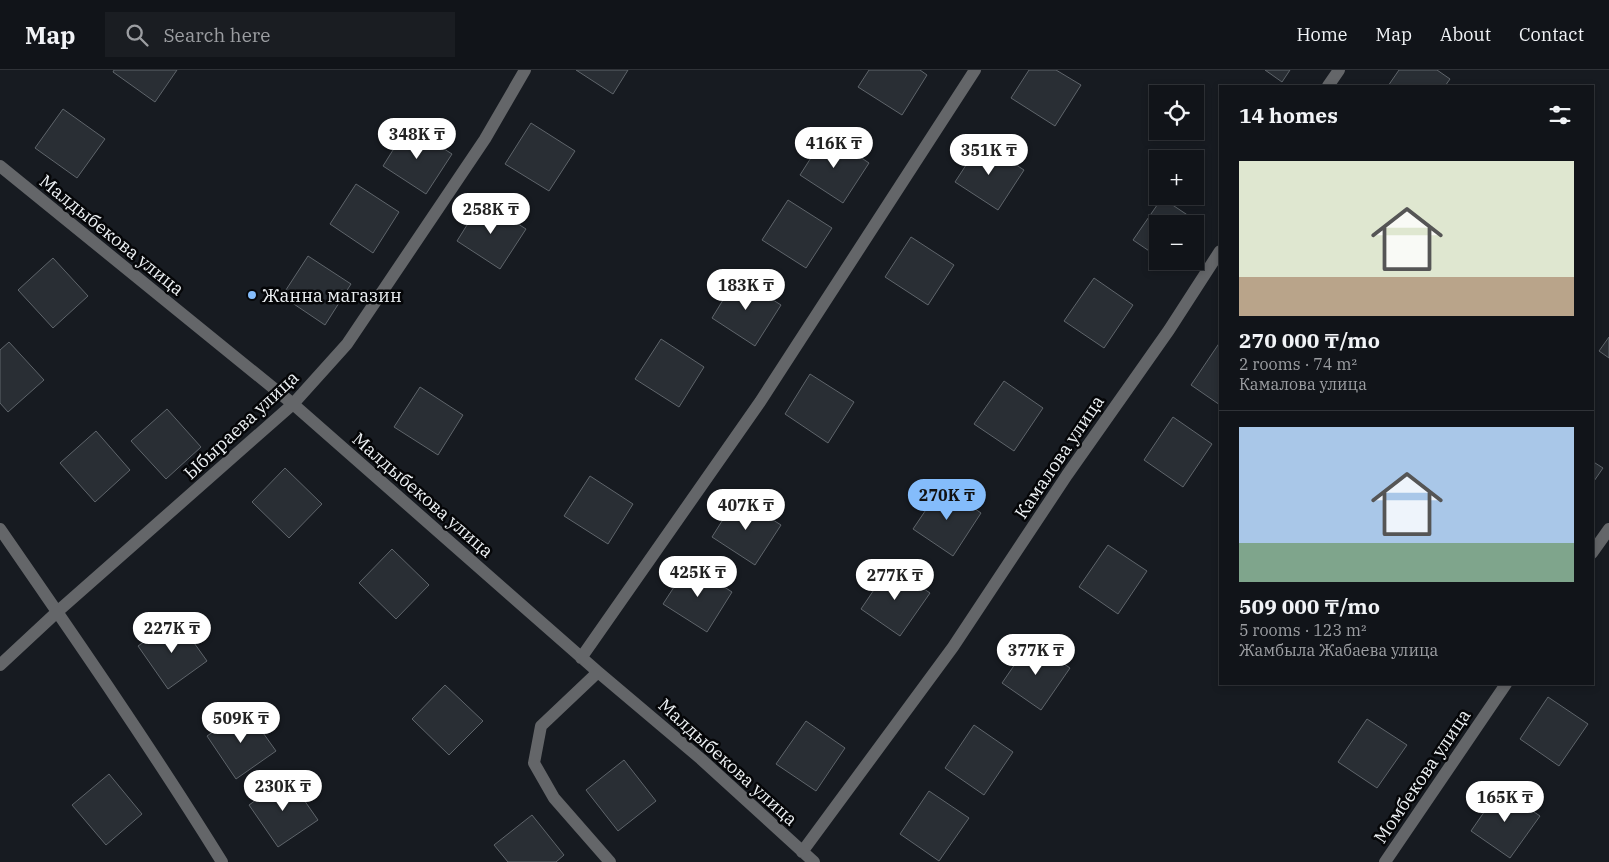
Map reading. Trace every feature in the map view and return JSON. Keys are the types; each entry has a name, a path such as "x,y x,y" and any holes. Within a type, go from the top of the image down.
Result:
{"street":[{"name":"Ыбыраева улица","path":"0,665 57,612 293,404 347,344 485,139 526,70"},
{"path":"581,658 760,402 975,70"},
{"path":"1329,85 1339,70"},
{"name":"Малдыбекова улица","path":"0,166 293,404 581,658 701,759 814,862"},
{"name":"Камалова улица","path":"802,852 953,647 1067,475 1169,330 1219,253"},
{"path":"1594,550 1609,529"},
{"path":"0,530 189,809 222,862"},
{"path":"598,672 540,726 534,763 554,798 610,862"},
{"name":"Момбекова улица","path":"1385,862 1505,685"}],"building":[{"path":"114,70 177,70 155,102 113,72"},
{"path":"576,70 628,70 613,94"},
{"path":"869,70 920,70 927,75 902,115 858,87"},
{"path":"1029,70 1056,70 1081,85 1055,126 1011,98"},
{"path":"1265,70 1290,70 1282,82"},
{"path":"1399,70 1437,70 1450,79 1446,85 1389,85"},
{"path":"63,109 105,139 77,178 35,148"},
{"path":"531,123 575,151 549,191 505,164"},
{"path":"408,126 452,154 426,194 383,166"},
{"path":"826,134 869,163 843,203 800,175"},
{"path":"981,142 1024,170 998,210 955,182"},
{"path":"356,184 399,212 373,253 330,224"},
{"path":"788,200 832,228 806,268 762,240"},
{"path":"482,201 526,229 500,269 457,241"},
{"path":"1157,205 1172,205 1188,215 1150,215"},
{"path":"1149,217 1149,251 1133,240"},
{"path":"911,237 954,265 928,305 885,277"},
{"path":"308,256 351,284 325,325 282,296"},
{"path":"53,258 88,296 53,328 18,290"},
{"path":"737,277 781,305 755,346 712,318"},
{"path":"1094,278 1133,305 1104,348 1064,321"},
{"path":"1609,337 1609,358 1599,351"},
{"path":"661,339 704,367 679,407 635,379"},
{"path":"9,342 44,380 8,412 0,403 0,350"},
{"path":"1219,343 1219,404 1191,385"},
{"path":"810,374 854,402 828,443 785,414"},
{"path":"1004,381 1043,408 1014,451 974,424"},
{"path":"420,387 463,415 438,455 394,427"},
{"path":"167,409 201,447 166,479 131,441"},
{"path":"1173,417 1212,444 1183,487 1144,460"},
{"path":"96,431 130,470 95,502 60,463"},
{"path":"1594,462 1603,468 1594,481"},
{"path":"285,468 322,504 289,538 252,502"},
{"path":"590,476 633,504 608,544 564,516"},
{"path":"942,486 981,513 953,556 913,529"},
{"path":"737,497 781,525 755,565 712,537"},
{"path":"1108,545 1147,571 1118,614 1079,587"},
{"path":"392,549 429,585 396,619 359,583"},
{"path":"689,564 732,592 707,632 663,604"},
{"path":"890,566 930,593 900,636 861,609"},
{"path":"177,619 207,661 168,689 138,646"},
{"path":"1031,641 1070,668 1041,710 1002,683"},
{"path":"445,685 483,721 449,755 412,719"},
{"path":"1548,697 1588,724 1559,766 1520,739"},
{"path":"246,709 276,751 236,779 207,736"},
{"path":"1367,719 1407,745 1377,788 1338,762"},
{"path":"806,721 845,748 816,791 776,764"},
{"path":"974,725 1013,752 984,795 945,768"},
{"path":"624,760 656,801 618,831 586,790"},
{"path":"109,774 142,814 106,845 72,805"},
{"path":"288,777 318,820 278,847 249,805"},
{"path":"1500,789 1540,816 1510,858 1471,831"},
{"path":"929,791 969,818 939,861 900,834"},
{"path":"532,815 564,855 556,862 508,862 494,845"}],"place":[{"name":"Жанна магазин","path":"252,295"}]}
